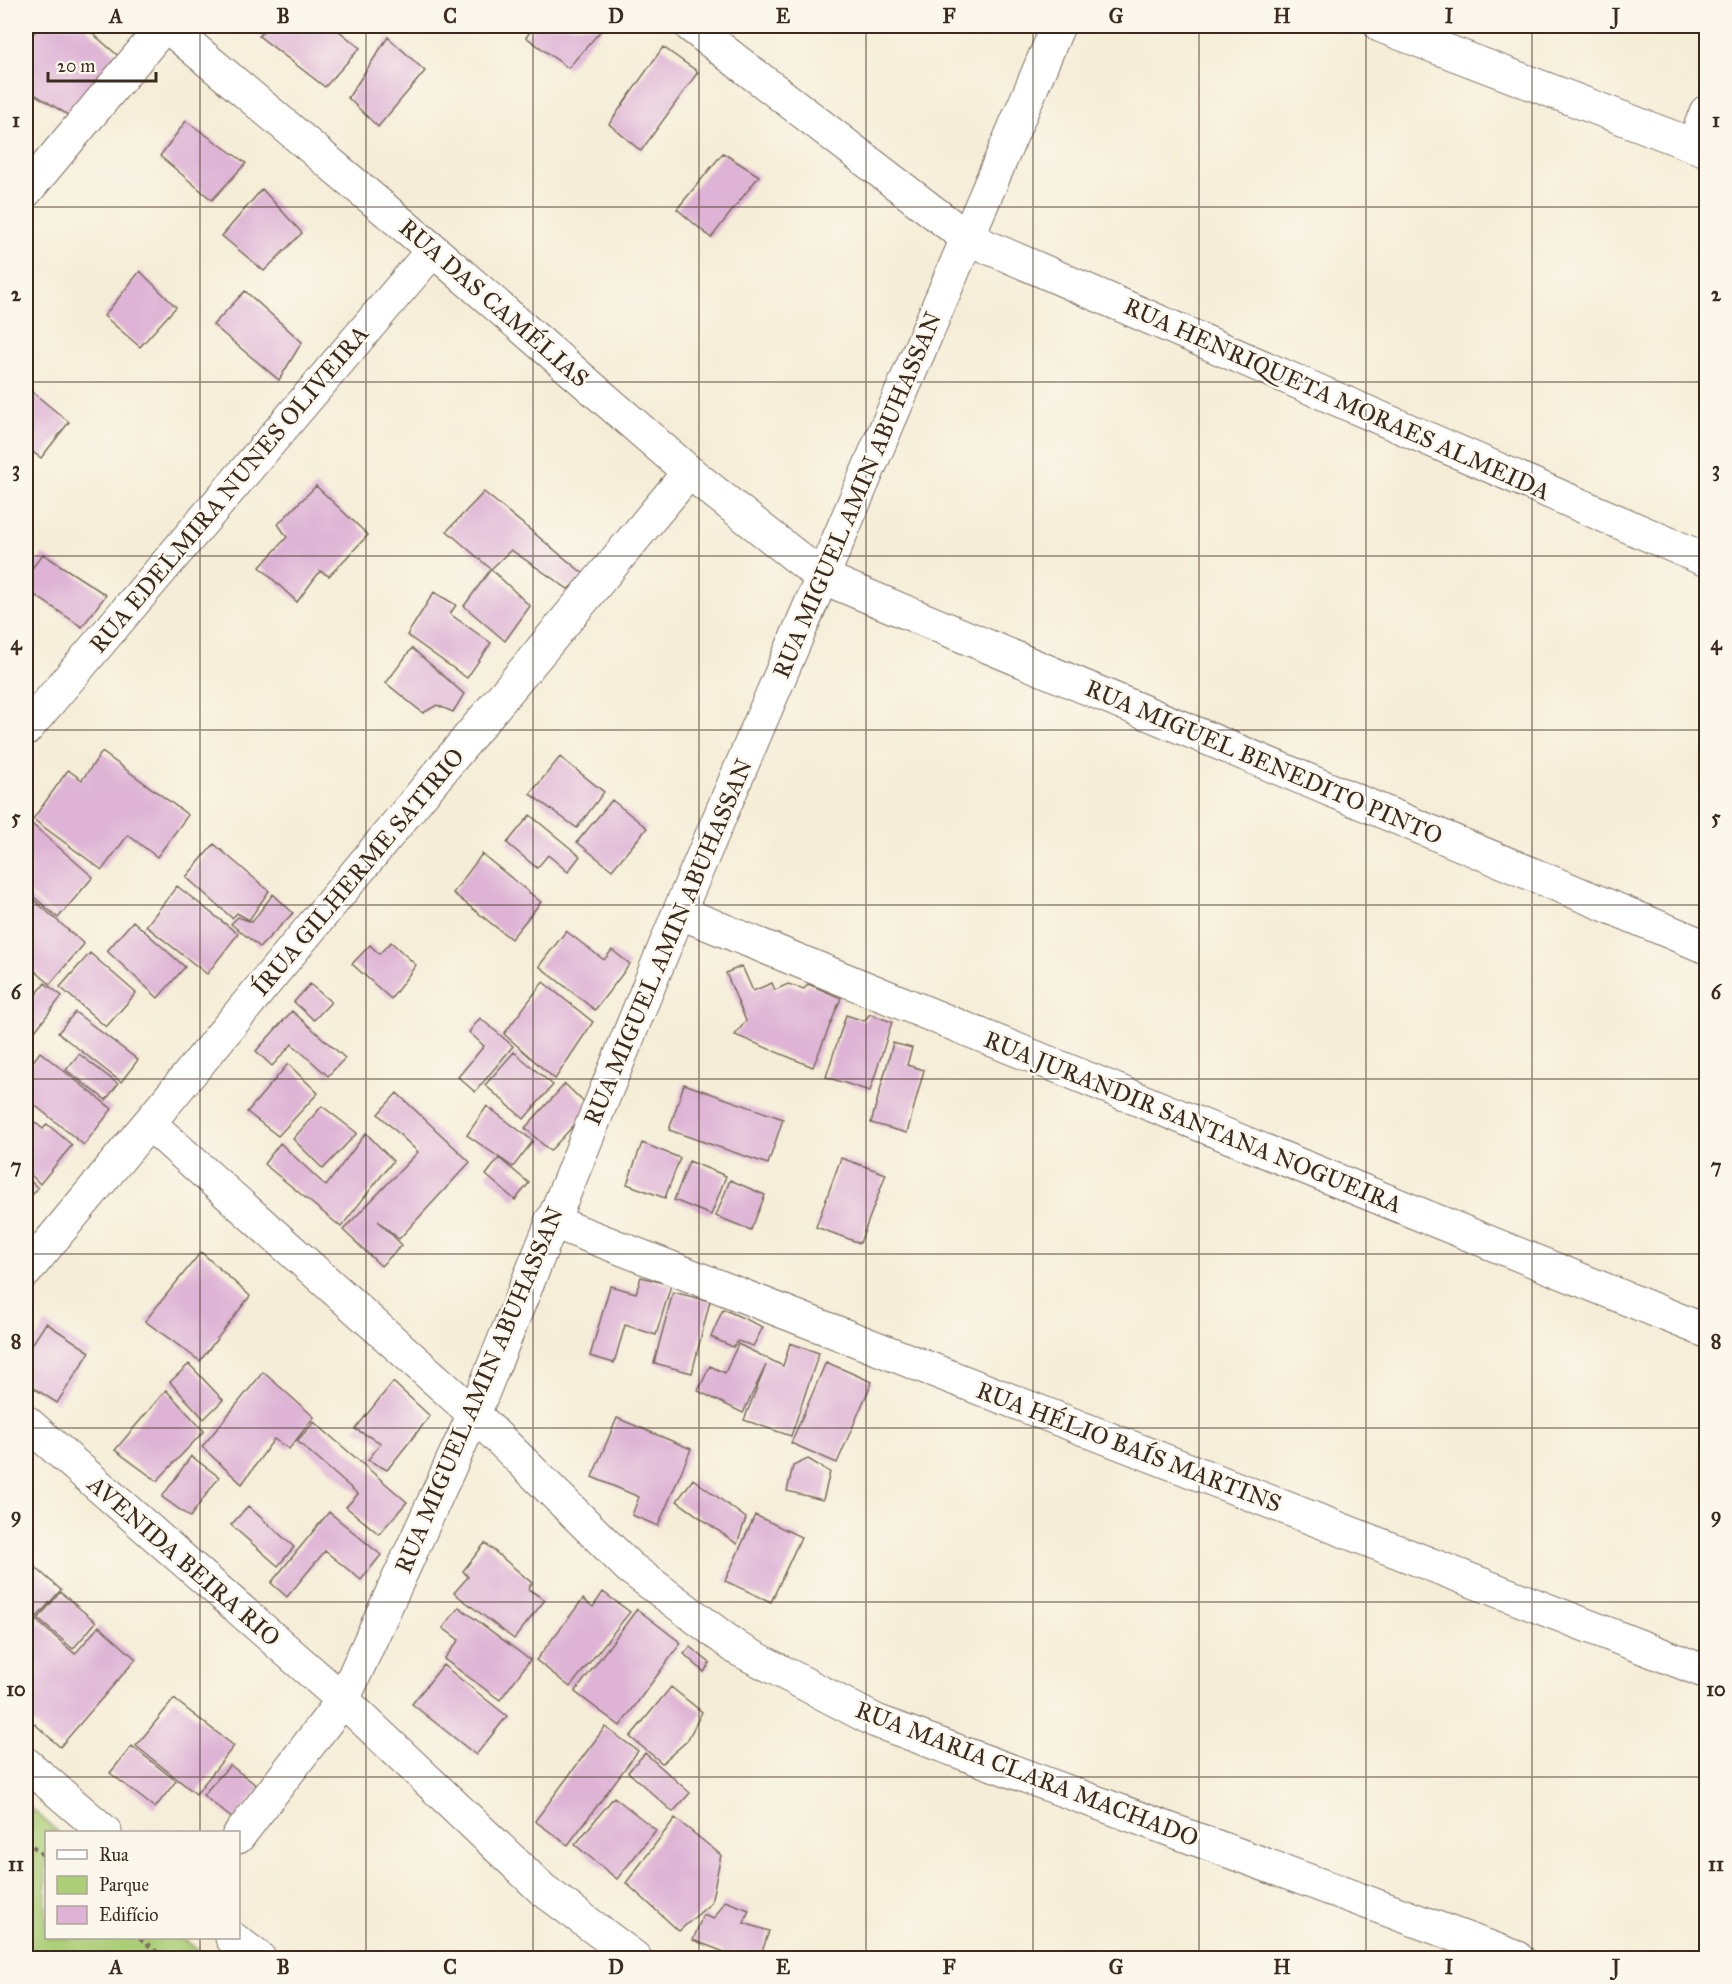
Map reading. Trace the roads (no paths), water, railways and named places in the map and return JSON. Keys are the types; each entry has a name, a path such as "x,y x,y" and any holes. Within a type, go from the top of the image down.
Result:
{"street":[{"path":"26,191 166,26"},
{"name":"RUA DAS CAMÉLIAS","path":"166,26 433,250 689,472 822,577"},
{"name":"RUA HENRIQUETA MORAES ALMEIDA","path":"692,26 967,238 1707,560"},
{"name":"RUA MIGUEL AMIN ABUHASSAN","path":"240,1834 344,1700 474,1414 679,912 1058,26"},
{"path":"1395,28 1700,147 1707,112"},
{"name":"RUA EDELMIRA NUNES OLIVEIRA","path":"26,729 433,250"},
{"name":"ÍRUA GILHERME SATIRIO","path":"26,1271 689,472"},
{"name":"RUA MIGUEL BENEDITO PINTO","path":"822,577 1707,947"},
{"name":"RUA JURANDIR SANTANA NOGUEIRA","path":"679,912 1707,1331"},
{"name":"RUA MARIA CLARA MACHADO","path":"150,1124 474,1414 629,1567 748,1654 876,1721 1518,1959"},
{"name":"RUA HÉLIO BAÍS MARTINS","path":"551,1221 1707,1672"},
{"name":"AVENIDA BEIRA RIO","path":"26,1422 344,1700 542,1890 635,1959"},
{"path":"26,1764 103,1831"},
{"path":"233,1939 259,1959"}]}
